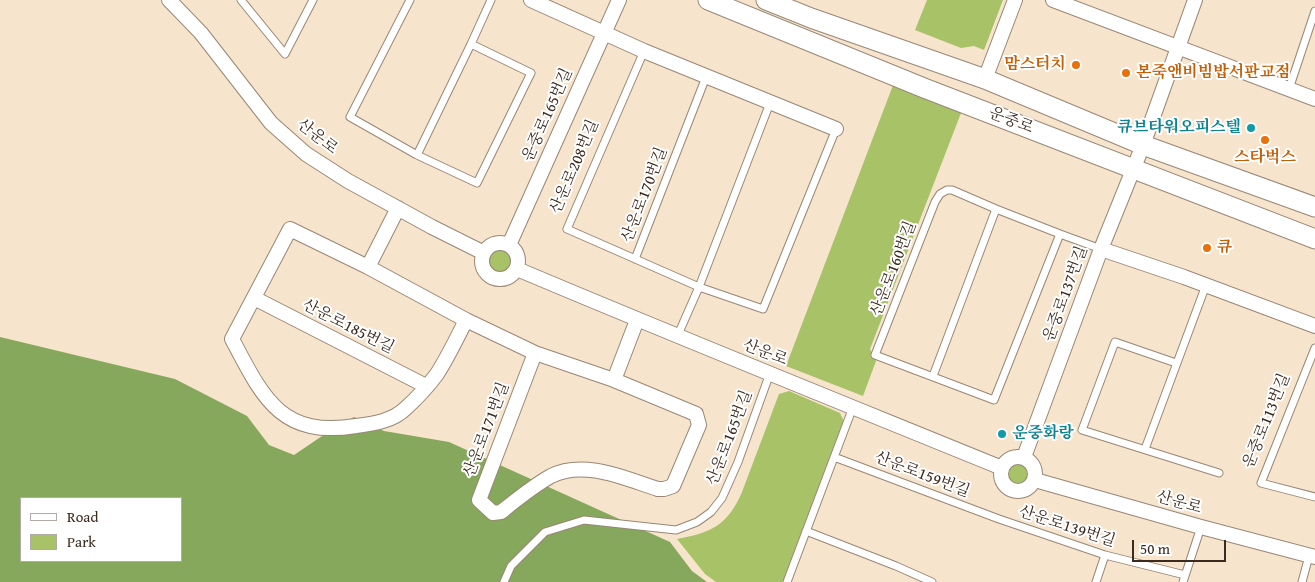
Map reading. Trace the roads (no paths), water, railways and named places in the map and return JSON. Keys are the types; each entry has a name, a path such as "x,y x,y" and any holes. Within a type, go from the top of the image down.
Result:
{"main road":[{"name":"운중로","path":"708,0 924,88 1315,239"},
{"name":"운중로","path":"766,0 811,18 985,79 1142,144 1315,207"}],"street":[{"name":"산운로","path":"169,0 201,33 271,123 306,154 348,181 484,253"},
{"path":"531,0 644,51 836,129"},
{"name":"운중로165번길","path":"508,245 619,0"},
{"path":"985,79 1015,0"},
{"path":"1053,0 1315,99"},
{"name":"운중로137번길","path":"1024,457 1195,0"},
{"path":"368,267 398,208"},
{"path":"290,228 368,267 466,320 436,374 405,410 380,423 327,430 305,426 282,414 268,401 255,383 232,339 290,228"},
{"path":"497,243 508,245 518,258 517,269 504,279 492,278 484,270 482,259 484,253 497,243"},
{"path":"1102,249 1206,285 1315,326"},
{"name":"산운로","path":"517,269 677,337 1002,468"},
{"name":"산운로185번길","path":"254,298 426,386"},
{"name":"산운로171번길","path":"466,320 534,353 614,380 696,414 699,425 674,486 658,489 599,471 572,470 552,476 501,512 493,513 479,500 534,353"},
{"path":"614,380 637,320"},
{"path":"1019,456 1024,457 1033,464 1036,474 1035,480 1028,488 1018,491 1012,490 1001,478 1002,468 1008,459 1019,456"},
{"name":"산운로","path":"1035,480 1312,556"}],"lane":[{"path":"240,0 285,54 313,0"},
{"path":"410,0 350,117 417,155 491,0"},
{"path":"1289,88 1315,11"},
{"name":"운중로165번길","path":"417,155 477,183 531,73 471,44"},
{"name":"산운로208번길","path":"635,259 567,229 644,51"},
{"name":"산운로170번길","path":"706,77 635,259 700,287 762,310 836,129"},
{"path":"677,337 700,287 770,103"},
{"name":"산운로160번길","path":"1060,234 994,400 875,354 931,211 940,194 947,190 952,190 996,209 1102,249"},
{"path":"933,376 996,209"},
{"path":"1145,449 1206,285"},
{"path":"1176,363 1115,342 1082,430 1219,473"},
{"name":"운중로113번길","path":"1315,348 1261,483 1315,497"},
{"name":"산운로165번길","path":"504,582 511,566 545,532 584,520 676,530 697,522 711,512 722,498 738,462 770,373"},
{"path":"787,582 853,407"},
{"name":"산운로159번길","path":"834,457 999,519"},
{"name":"산운로139번길","path":"999,519 1184,578 1201,527"},
{"path":"806,531 932,582"},
{"path":"1096,582 1105,554"},
{"path":"1302,582 1312,556"}],"place":[{"name":"맘스터치","path":"1076,65"},
{"name":"본죽앤비빔밥서판교점","path":"1126,73"},
{"name":"큐브타워오피스텔","path":"1251,128"},
{"name":"스타벅스","path":"1265,140"},
{"name":"큐","path":"1207,248"},
{"name":"운중화랑","path":"1002,434"}]}
